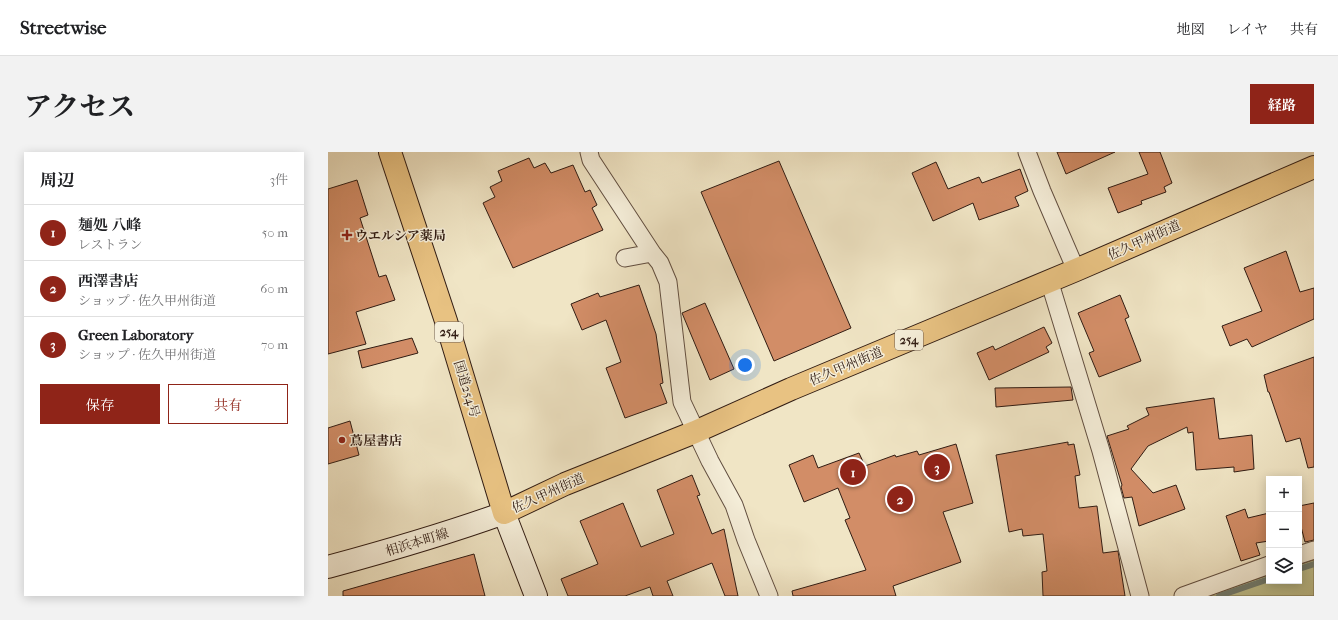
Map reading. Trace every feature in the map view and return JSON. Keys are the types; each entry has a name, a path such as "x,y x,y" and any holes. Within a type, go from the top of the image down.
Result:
{"highway":[{"name":"国道254号","path":"390,152 441,307 504,513"},
{"name":"佐久甲州街道","path":"504,513 566,484 695,432 791,389 1076,270 1314,167"}],"main road":[{"name":"相浜本町線","path":"328,567 418,542 504,513"},
{"name":"佐久甲州街道","path":"504,513 536,596"}],"street":[{"path":"589,152 590,160 660,263 668,282 682,402 695,432 734,505 746,540 769,596"},
{"path":"1027,152 1042,192 1076,270"},
{"path":"625,258 652,253"},
{"path":"1049,280 1100,451 1140,596"},
{"path":"1302,554 1314,550"},
{"path":"1183,596 1266,566"}],"green space":[{"path":"1314,560 1314,596 1207,596 1266,576 1266,584 1302,584 1302,564"}],"building":[{"path":"1057,152 1115,152 1066,174"},
{"path":"1139,152 1160,152 1172,183 1164,187 1166,192 1141,201 1142,204 1118,213 1108,188 1148,174"},
{"path":"529,158 534,168 545,163 551,173 573,165 585,192 590,190 597,205 592,208 603,230 513,268 483,203 495,197 490,187 502,181 498,171"},
{"path":"779,161 851,328 774,361 701,192"},
{"path":"936,162 948,189 979,177 982,183 1020,169 1028,191 1015,197 1019,206 979,220 973,203 933,221 912,173"},
{"path":"357,180 368,215 360,218 379,277 386,275 395,300 356,312 366,344 328,354 328,189"},
{"path":"1286,251 1300,292 1314,288 1314,319 1252,347 1247,339 1230,346 1222,326 1262,311 1244,268"},
{"path":"639,285 656,334 663,383 660,384 667,403 625,418 606,368 621,362 606,320 582,330 571,304 598,293 600,297"},
{"path":"1120,295 1129,317 1125,319 1141,361 1099,377 1089,353 1094,351 1078,313"},
{"path":"705,303 734,369 710,380 682,313"},
{"path":"1044,327 1052,343 1046,347 1049,352 989,380 977,353 993,346 995,350"},
{"path":"412,338 418,353 362,368 358,351"},
{"path":"1314,357 1314,467 1308,468 1300,438 1286,442 1268,392 1264,375"},
{"path":"1071,387 1073,400 996,407 995,388"},
{"path":"1214,398 1219,439 1252,435 1254,469 1234,472 1234,467 1196,470 1193,432 1188,433 1187,427 1148,446 1131,469 1153,493 1176,485 1185,509 1139,526 1132,497 1124,498 1121,487 1122,485 1107,436 1129,429 1127,426 1149,415 1146,408"},
{"name":"蔦屋書店","path":"350,421 359,455 328,464 328,428"},
{"path":"1068,442 1068,445 1074,444 1080,475 1075,476 1079,508 1097,506 1103,553 1118,551 1125,596 1043,596 1042,572 1047,571 1043,534 1023,536 1022,529 1009,532 996,455"},
{"path":"956,444 973,503 943,512 961,562 893,586 896,596 793,596 792,591 866,570 845,520 850,518 838,488 804,502 789,465 813,455 818,468 859,453 865,466 895,455 896,457 917,451 919,455"},
{"path":"692,475 700,495 697,496 712,534 724,529 738,596 725,596 712,563 667,581 673,596 653,596 650,587 625,596 568,596 561,579 598,564 580,521 623,503 641,547 674,534 657,490"},
{"path":"1314,503 1314,540 1305,542 1302,530 1302,505"},
{"path":"1245,509 1248,518 1266,514 1266,541 1256,543 1260,555 1241,561 1226,516"},
{"path":"474,554 485,596 343,596 343,591"}],"waterway":[{"path":"1302,568 1314,564"},
{"path":"1219,596 1266,580"}],"place":[{"name":"ウエルシア薬局","path":"347,235"},
{"name":"蔦屋書店","path":"342,440"},
{"name":"Green Laboratory","path":"937,467"},
{"name":"麺処 八峰","path":"853,472"},
{"name":"西澤書店","path":"900,499"}]}
